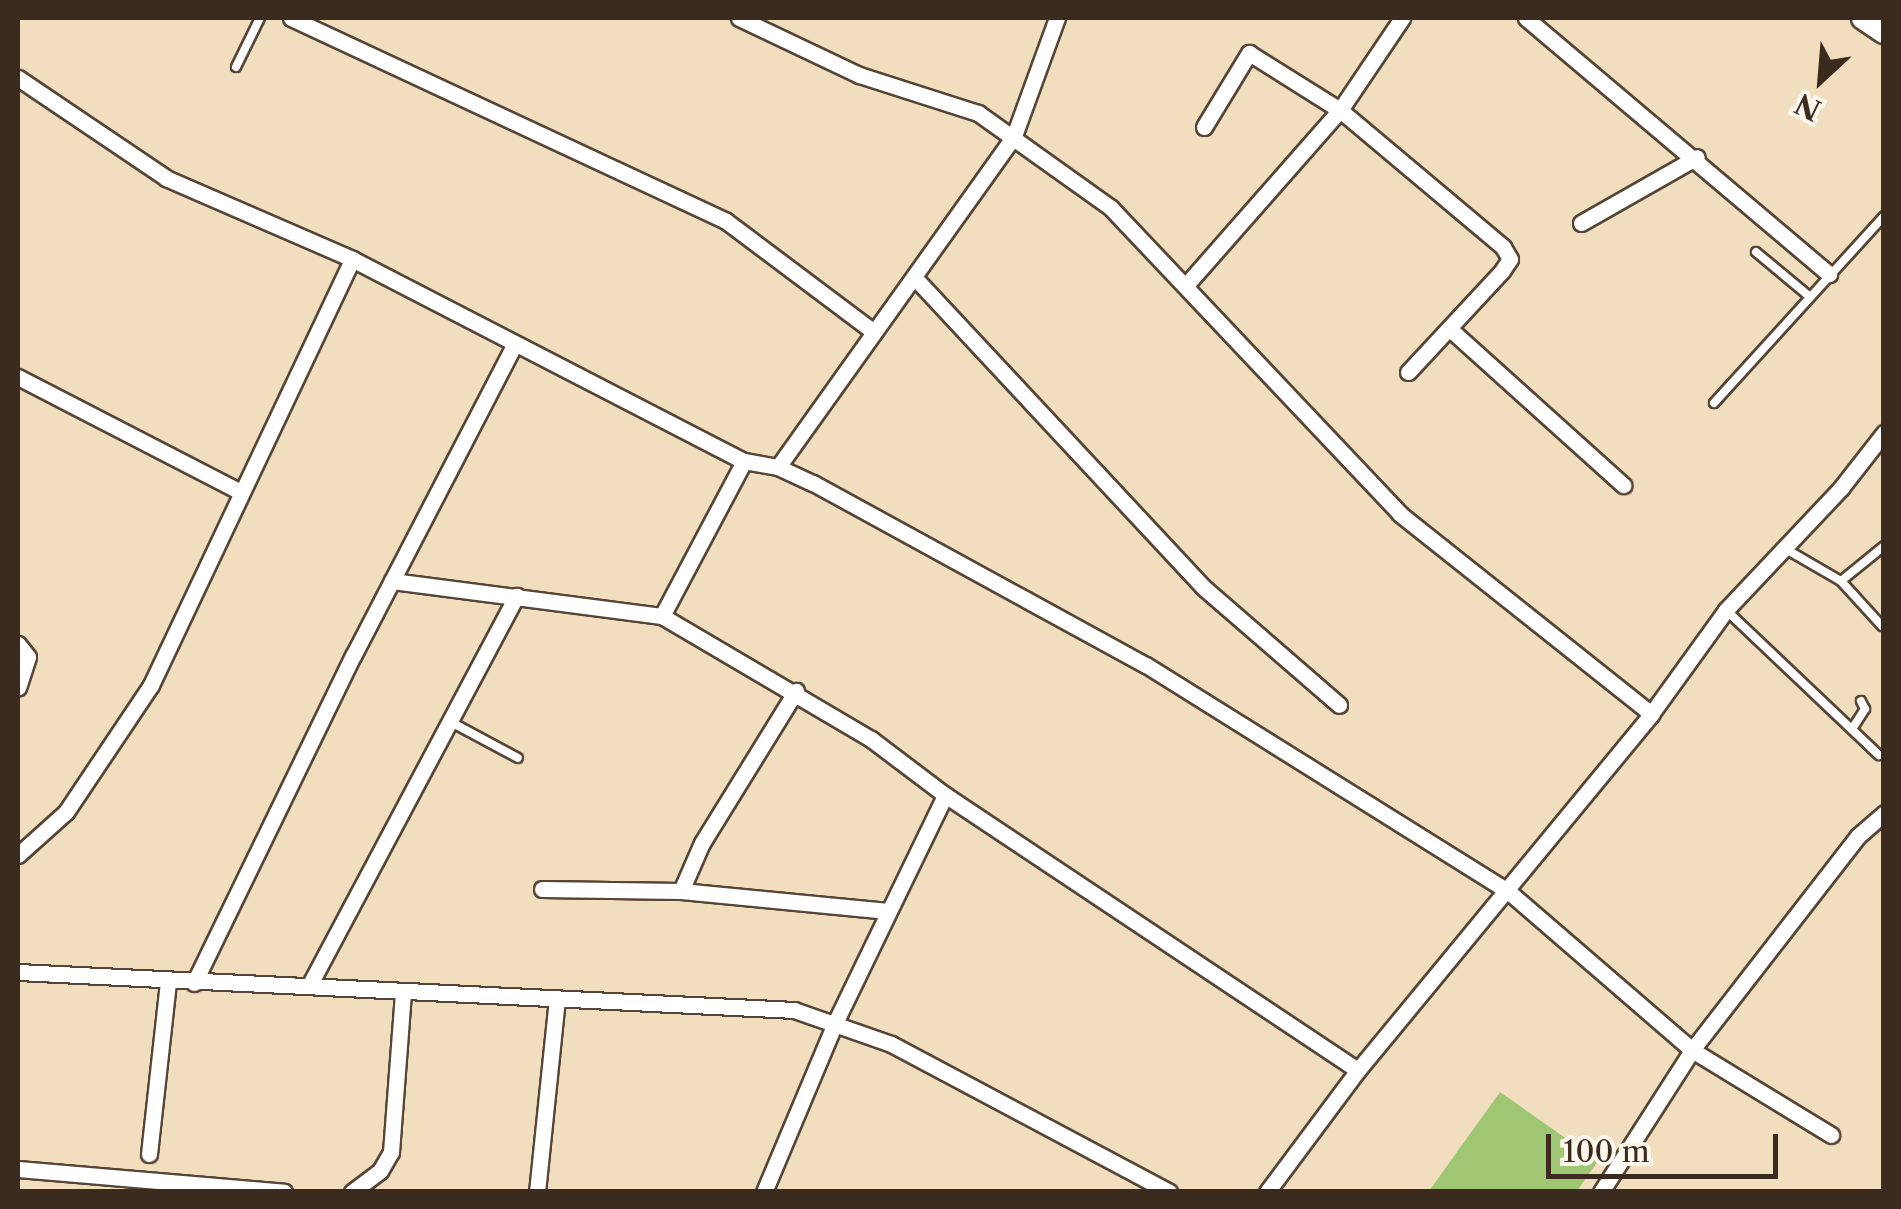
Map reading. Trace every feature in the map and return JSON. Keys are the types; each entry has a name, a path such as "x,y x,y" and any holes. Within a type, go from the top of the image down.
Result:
{"street":[{"path":"291,18 726,221 874,332"},
{"path":"739,18 858,75 978,113 1111,208 1187,284 1400,514 1651,714"},
{"path":"778,467 1014,136 1057,18"},
{"path":"1187,284 1340,110 1402,18"},
{"path":"1526,18 1697,157 1829,274"},
{"path":"1863,18 1884,32"},
{"path":"1204,127 1246,53 1340,110 1510,258 1450,330 1408,372"},
{"path":"18,78 166,178 352,260 744,461 778,467 1146,665 1509,892 1692,1050 1831,1135"},
{"path":"1581,223 1697,157"},
{"path":"18,855 66,812 151,685 352,260"},
{"path":"915,278 1203,587 1340,705"},
{"path":"1450,330 1622,486"},
{"path":"194,983 392,581 515,344"},
{"path":"18,377 241,492"},
{"path":"1268,1192 1358,1070 1509,892 1651,714 1726,610 1884,433"},
{"path":"662,616 744,461"},
{"path":"392,581 662,616 796,691 944,795 1358,1070"},
{"path":"308,986 516,596"},
{"path":"18,644 28,657 18,687"},
{"path":"681,892 702,843 796,691"},
{"path":"764,1192 836,1022 944,795"},
{"path":"1601,1192 1692,1050 1847,850 1884,813"},
{"path":"542,889 681,892 888,911"},
{"path":"18,972 794,1010 891,1044 1169,1192"},
{"path":"149,1154 168,982"},
{"path":"352,1192 380,1171 390,1152 403,992"},
{"path":"538,1192 557,999"},
{"path":"18,1169 284,1192"}],"lane":[{"path":"236,67 260,18"},
{"path":"1714,403 1884,216"},
{"path":"1756,252 1810,296"},
{"path":"1840,580 1884,546"},
{"path":"1784,548 1840,580 1882,626"},
{"path":"1726,610 1879,755"},
{"path":"1852,729 1865,709 1861,701"},
{"path":"448,721 518,758"}],"green space":[{"path":"1500,1092 1598,1161 1577,1191 1429,1191"}]}
